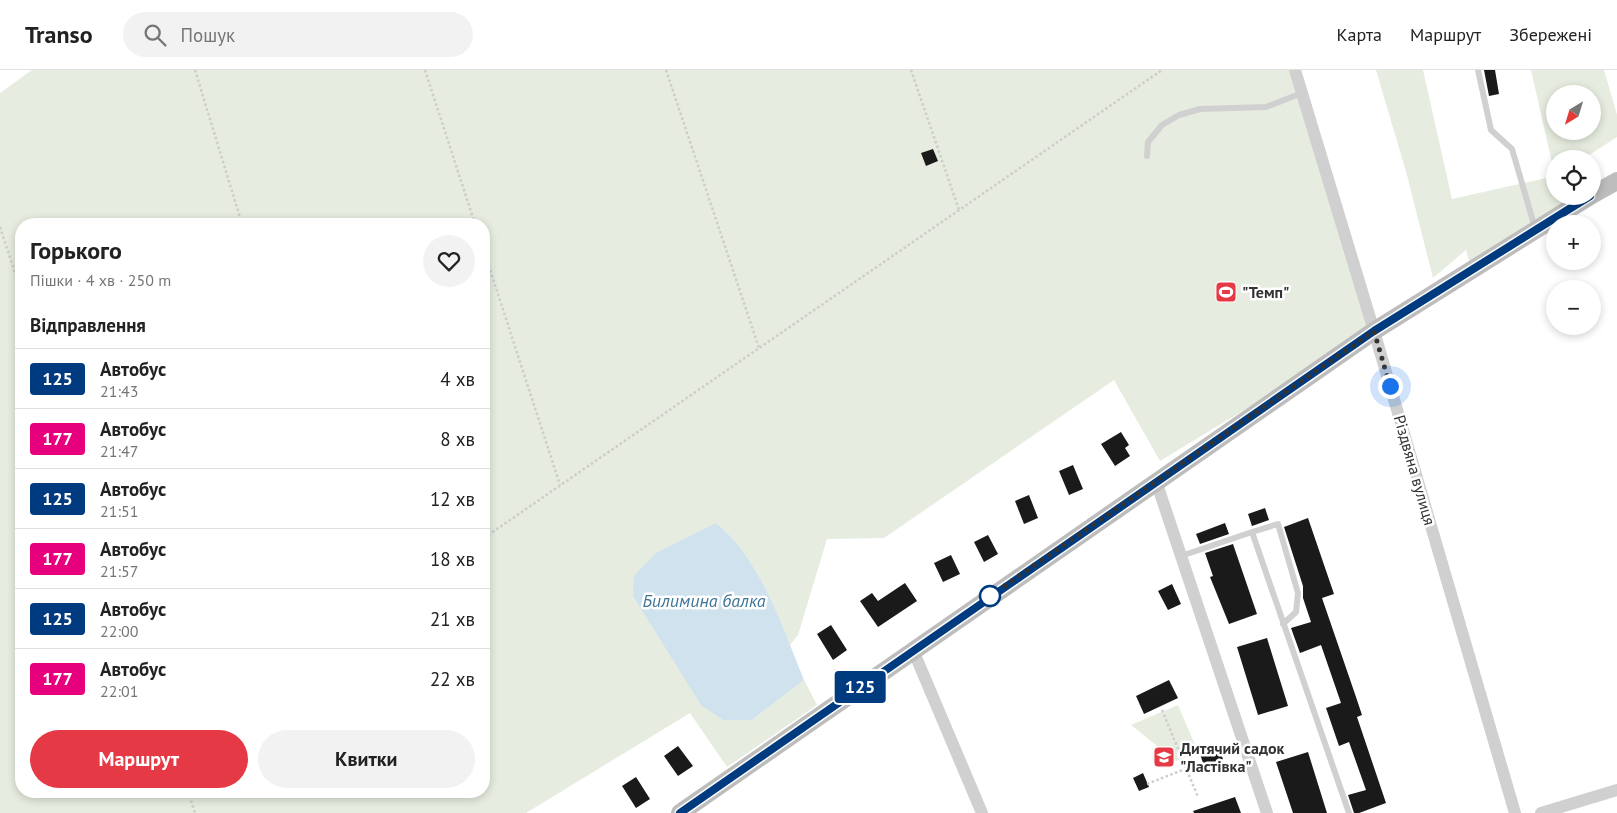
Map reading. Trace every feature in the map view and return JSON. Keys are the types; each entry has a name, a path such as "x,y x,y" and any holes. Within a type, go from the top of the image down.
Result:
{"street":[{"name":"Різдвяна вулиця","path":"1295,70 1374,331 1515,813"},
{"path":"1601,190 1617,181"},
{"path":"682,812 1374,331 1576,205"},
{"path":"1156,481 1267,813"},
{"path":"913,650 982,813"},
{"path":"1541,813 1617,790"}],"lane":[{"path":"1478,70 1492,130 1512,149 1535,229"},
{"path":"1147,156 1148,142 1162,125 1179,115 1200,109 1266,107 1302,93"},
{"path":"1181,556 1278,524 1298,593 1296,612 1283,624"},
{"path":"1252,532 1349,813"}],"path":[{"path":"195,70 240,218"},
{"path":"425,70 473,218"},
{"path":"666,70 759,348"},
{"path":"910,70 959,210"},
{"path":"490,534 1162,70"},
{"path":"0,227 15,273"},
{"path":"490,270 560,486"},
{"path":"1162,710 1198,797"},
{"path":"1147,784 1203,762"},
{"path":"190,798 195,813"}],"shaded area":[{"path":"32,70 1295,70 1374,331 1160,461 1114,380 884,538 827,539 798,635 790,645 768,595 751,563 741,548 716,523 752,720 804,680 817,705 727,767 690,713 526,813 0,813 0,93"},
{"path":"1376,70 1423,70 1452,199 1546,178 1546,205 1576,205 1559,215 1546,215 1546,223 1471,269 1466,250 1433,278 1407,175"},
{"path":"1531,70 1604,70 1617,115 1617,137 1597,150 1549,150 1547,140 1601,140 1601,85 1546,85 1546,136"},
{"path":"1178,705 1198,752 1176,761 1131,725"}],"water":[{"name":"Билимина балка","path":"716,523 732,537 758,574 779,617 804,680 752,720 723,720 701,705 633,596 634,576 656,553"}],"building":[{"path":"1484,70 1495,70 1499,94 1489,96"},
{"path":"933,149 938,161 926,166 921,153"},
{"path":"1121,432 1129,445 1125,448 1130,456 1115,466 1101,444"},
{"path":"1073,465 1083,489 1069,495 1059,471"},
{"path":"1029,495 1038,518 1024,524 1015,501"},
{"path":"1265,508 1269,520 1252,526 1248,514"},
{"path":"1308,518 1334,594 1322,598 1362,715 1357,717 1386,803 1359,813 1354,813 1348,795 1366,790 1349,742 1339,746 1326,708 1341,703 1321,645 1300,653 1291,628 1311,622 1303,598 1303,586 1284,527"},
{"path":"1225,523 1229,534 1200,544 1196,534"},
{"path":"988,535 998,554 984,562 974,542"},
{"path":"1233,544 1257,614 1229,624 1210,577 1213,576 1205,553"},
{"path":"951,555 960,574 943,582 934,563"},
{"path":"905,583 917,601 878,627 860,601 872,593 878,601"},
{"path":"1172,584 1181,604 1168,610 1158,591"},
{"path":"831,625 847,650 833,660 817,634"},
{"path":"1267,638 1288,706 1258,715 1237,647"},
{"path":"1169,680 1178,698 1144,714 1136,696"},
{"path":"678,746 693,766 678,776 664,756"},
{"path":"1218,747 1223,759 1204,766 1200,754"},
{"path":"1308,752 1327,813 1293,813 1276,762"},
{"path":"1143,773 1149,787 1139,791 1133,778"},
{"path":"636,777 650,799 636,808 622,786"},
{"path":"1235,797 1241,813 1194,813 1193,811"}],"bus line":[{"name":"125","path":"680,813 1374,331 1575,205"}],"place":[{"name":"\"Темп\"","path":"1226,292"},
{"name":"Дитячий садок \"Ластівка\"","path":"1164,757"}],"route":[{"path":"990,596 1374,331 1390,386"}]}
